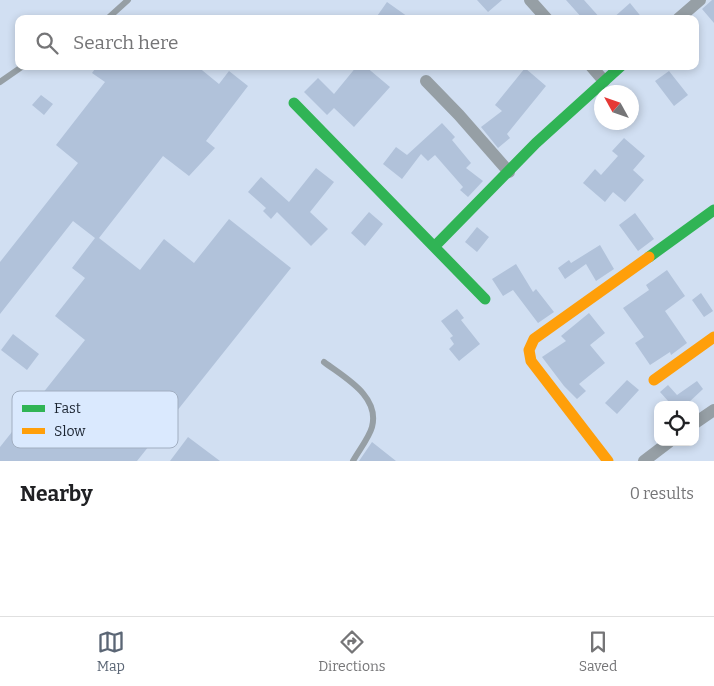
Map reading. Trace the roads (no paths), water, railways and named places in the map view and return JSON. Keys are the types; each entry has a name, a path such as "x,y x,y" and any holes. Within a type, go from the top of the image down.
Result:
{"street":[{"path":"530,0 543,15"},
{"path":"683,15 700,0"},
{"path":"594,70 604,81"},
{"path":"435,246 536,143 616,70"},
{"path":"426,81 459,115 508,172"},
{"path":"294,103 485,299"},
{"path":"608,461 531,361 529,353 530,344 534,339 714,210"},
{"path":"654,380 714,337"},
{"path":"699,420 714,410"},
{"path":"644,461 664,446"}],"lane":[{"path":"111,15 128,0"},
{"path":"0,82 17,70"},
{"path":"324,362 355,386 371,403 374,417 372,428 353,461"}]}
